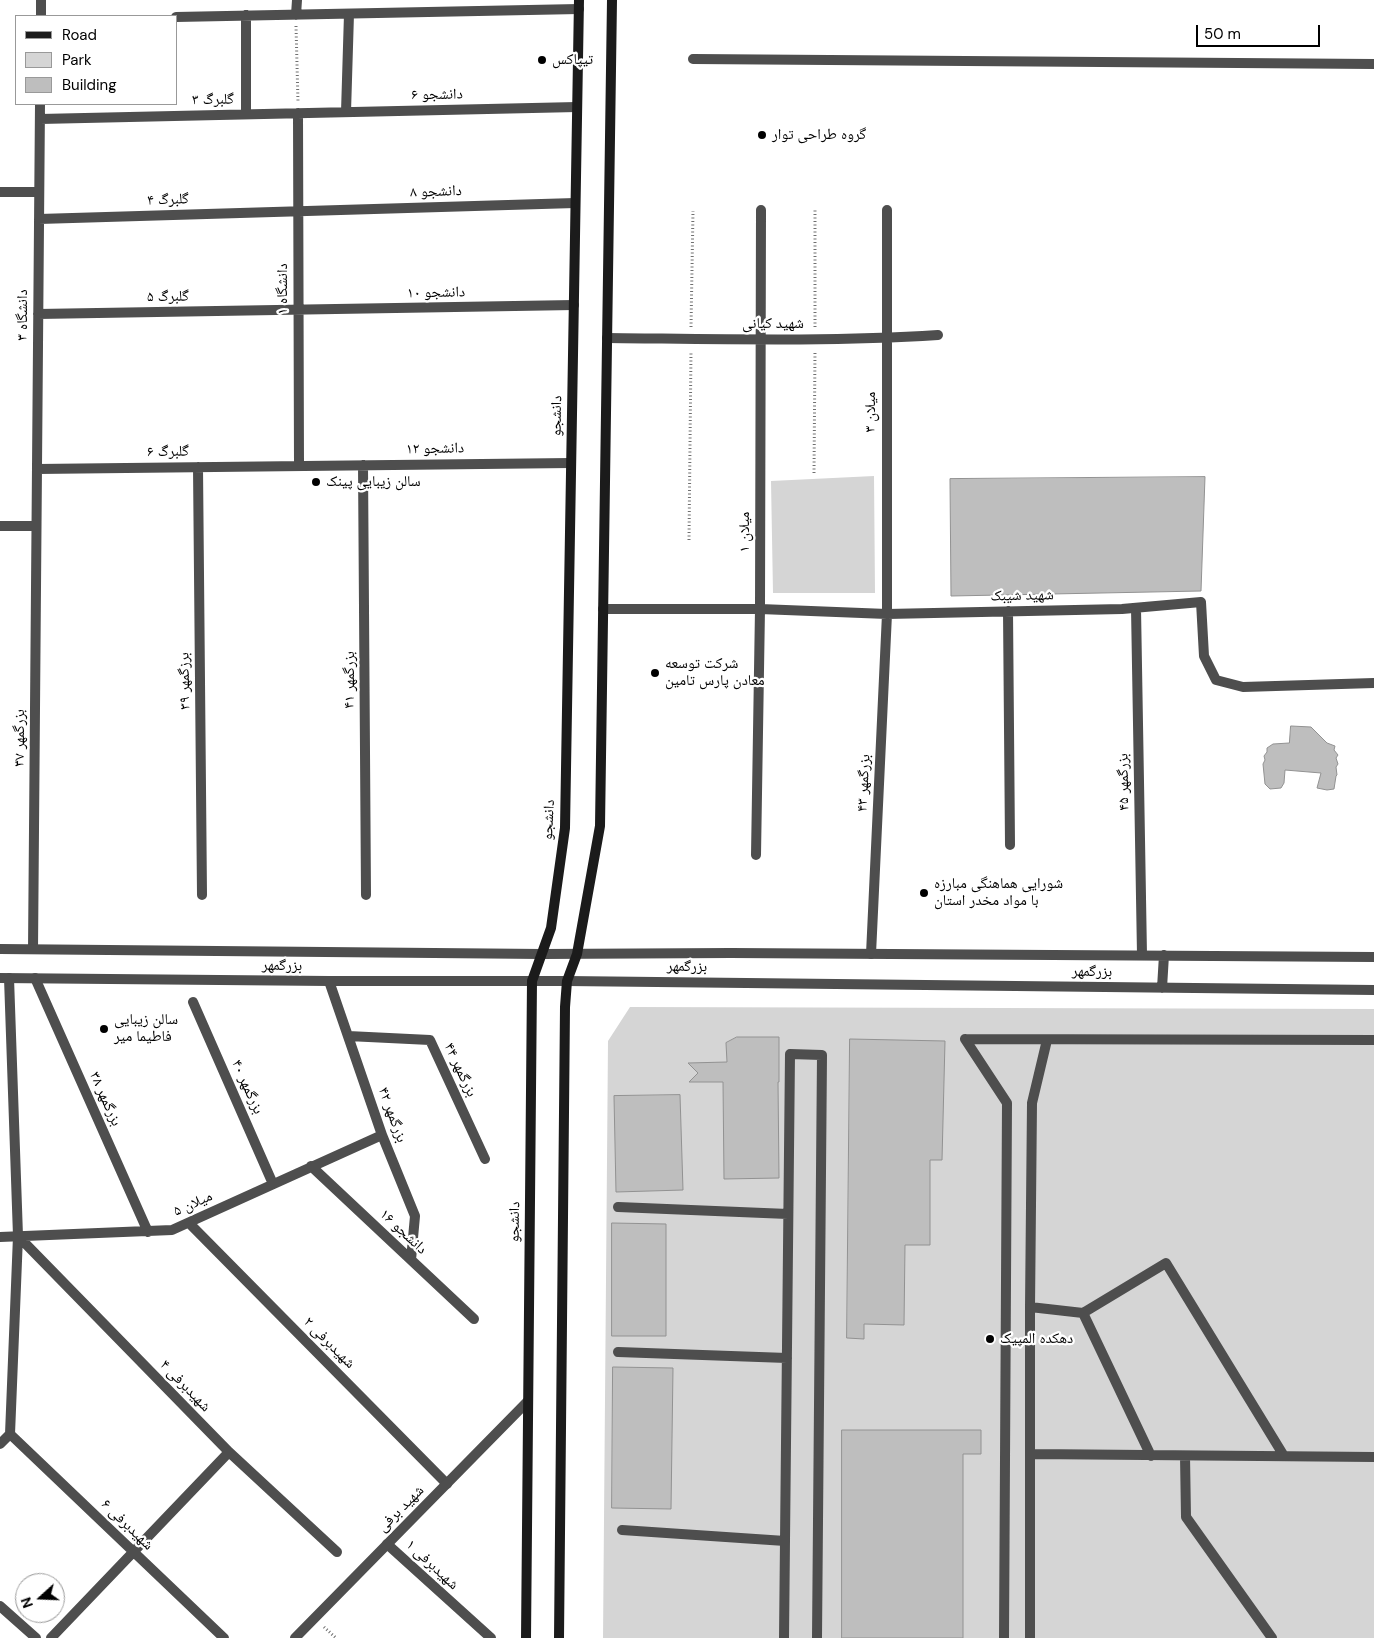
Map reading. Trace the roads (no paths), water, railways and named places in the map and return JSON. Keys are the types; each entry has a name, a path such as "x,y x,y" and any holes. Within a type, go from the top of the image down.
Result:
{"main road":[{"path":"560,1638 565,1007 567,981 576,954 600,826 612,0"},
{"name":"دانشجو","path":"526,1638 532,981 551,928 565,828 579,5"}],"street":[{"path":"40,15 41,0"},
{"path":"296,15 297,0"},
{"path":"178,17 349,14 579,5"},
{"path":"346,112 349,14"},
{"path":"246,16 246,114"},
{"path":"693,59 1374,64"},
{"name":"دانشگاه ۳","path":"36,526 40,105"},
{"name":"دانشجو ۶","path":"298,113 577,107"},
{"name":"گلبرگ ۳","path":"40,119 298,113"},
{"name":"دانشگاه ۱","path":"298,113 299,466"},
{"path":"0,192 39,192"},
{"name":"دانشجو ۸","path":"298,211 576,203"},
{"name":"میلان ۱","path":"756,855 760,609 761,210"},
{"name":"میلان ۳","path":"886,210 887,614"},
{"name":"گلبرگ ۴","path":"39,219 298,211"},
{"name":"دانشجو ۱۰","path":"298,310 574,305"},
{"name":"گلبرگ ۵","path":"38,314 298,310"},
{"name":"شهید کیانی","path":"607,338 886,338 938,334"},
{"name":"دانشجو ۱۲","path":"299,466 571,463"},
{"name":"بزرگمهر ۴۱","path":"363,465 366,895"},
{"name":"گلبرگ ۶","path":"37,468 299,466"},
{"name":"برزگمهر ۳۹","path":"198,467 202,896"},
{"path":"0,526 36,526"},
{"name":"بزرگمهر ۳۷","path":"33,949 36,526"},
{"name":"شهید شیبک","path":"603,609 760,609 887,614 1136,608 1201,602 1204,656 1216,680 1243,687 1374,683"},
{"name":"بزرگمهر ۴۵","path":"1136,608 1142,955"},
{"path":"1008,610 1010,845"},
{"name":"بزرگمهر ۴۳","path":"871,954 887,614"},
{"name":"بزرگمهر","path":"0,949 542,954 1374,957"},
{"path":"1162,988 1164,955"},
{"path":"0,1444 10,1434 18,1236 5,978"},
{"name":"بزرگمهر","path":"5,978 567,981 1374,990"},
{"name":"بزرگمهر ۳۸","path":"35,978 148,1232"},
{"name":"بزرگمهر ۴۲","path":"330,981 382,1135 415,1216 411,1260"},
{"name":"بزرگمهر ۴۰","path":"193,1002 274,1184"},
{"name":"بزرگمهر ۴۴","path":"348,1036 430,1040 485,1159"},
{"path":"1004,1638 1007,1102 964,1039 1374,1040"},
{"path":"1030,1638 1032,1103 1047,1040"},
{"path":"784,1638 790,1054 822,1055 817,1638"},
{"name":"میلان ۵","path":"0,1237 172,1230 189,1224 311,1166 382,1135"},
{"name":"دانشجو ۱۶","path":"311,1166 474,1320"},
{"path":"618,1207 788,1214"},
{"name":"شهیدبرفی ۲","path":"189,1224 447,1484"},
{"name":"شهیدبرفی ۴","path":"18,1236 229,1452 337,1552"},
{"path":"1030,1307 1083,1313 1166,1263 1284,1456"},
{"path":"1083,1313 1151,1456"},
{"path":"618,1352 787,1358"},
{"name":"شهید برفی","path":"294,1638 528,1401"},
{"path":"0,1406 10,1415"},
{"name":"شهیدبرفی ۶","path":"10,1434 224,1638"},
{"path":"51,1638 229,1452"},
{"path":"1031,1454 1374,1457"},
{"path":"1185,1456 1186,1517 1272,1638"},
{"path":"622,1530 785,1541"},
{"name":"شهیدبرفی ۱","path":"387,1544 491,1638"},
{"path":"0,1606 36,1638"}],"place":[{"name":"تیپاکس","path":"542,60"},
{"name":"گروه طراحی توار","path":"762,135"},
{"name":"سالن زیبایی پینک","path":"316,482"},
{"name":"شرکت توسعه معادن پارس تامین","path":"655,673"},
{"name":"شورایی هماهنگی مبارزه با مواد مخدر استان","path":"924,893"},
{"name":"سالن زیبایی فاطیما میر","path":"104,1029"},
{"name":"دهکده المپیک","path":"990,1339"}]}
